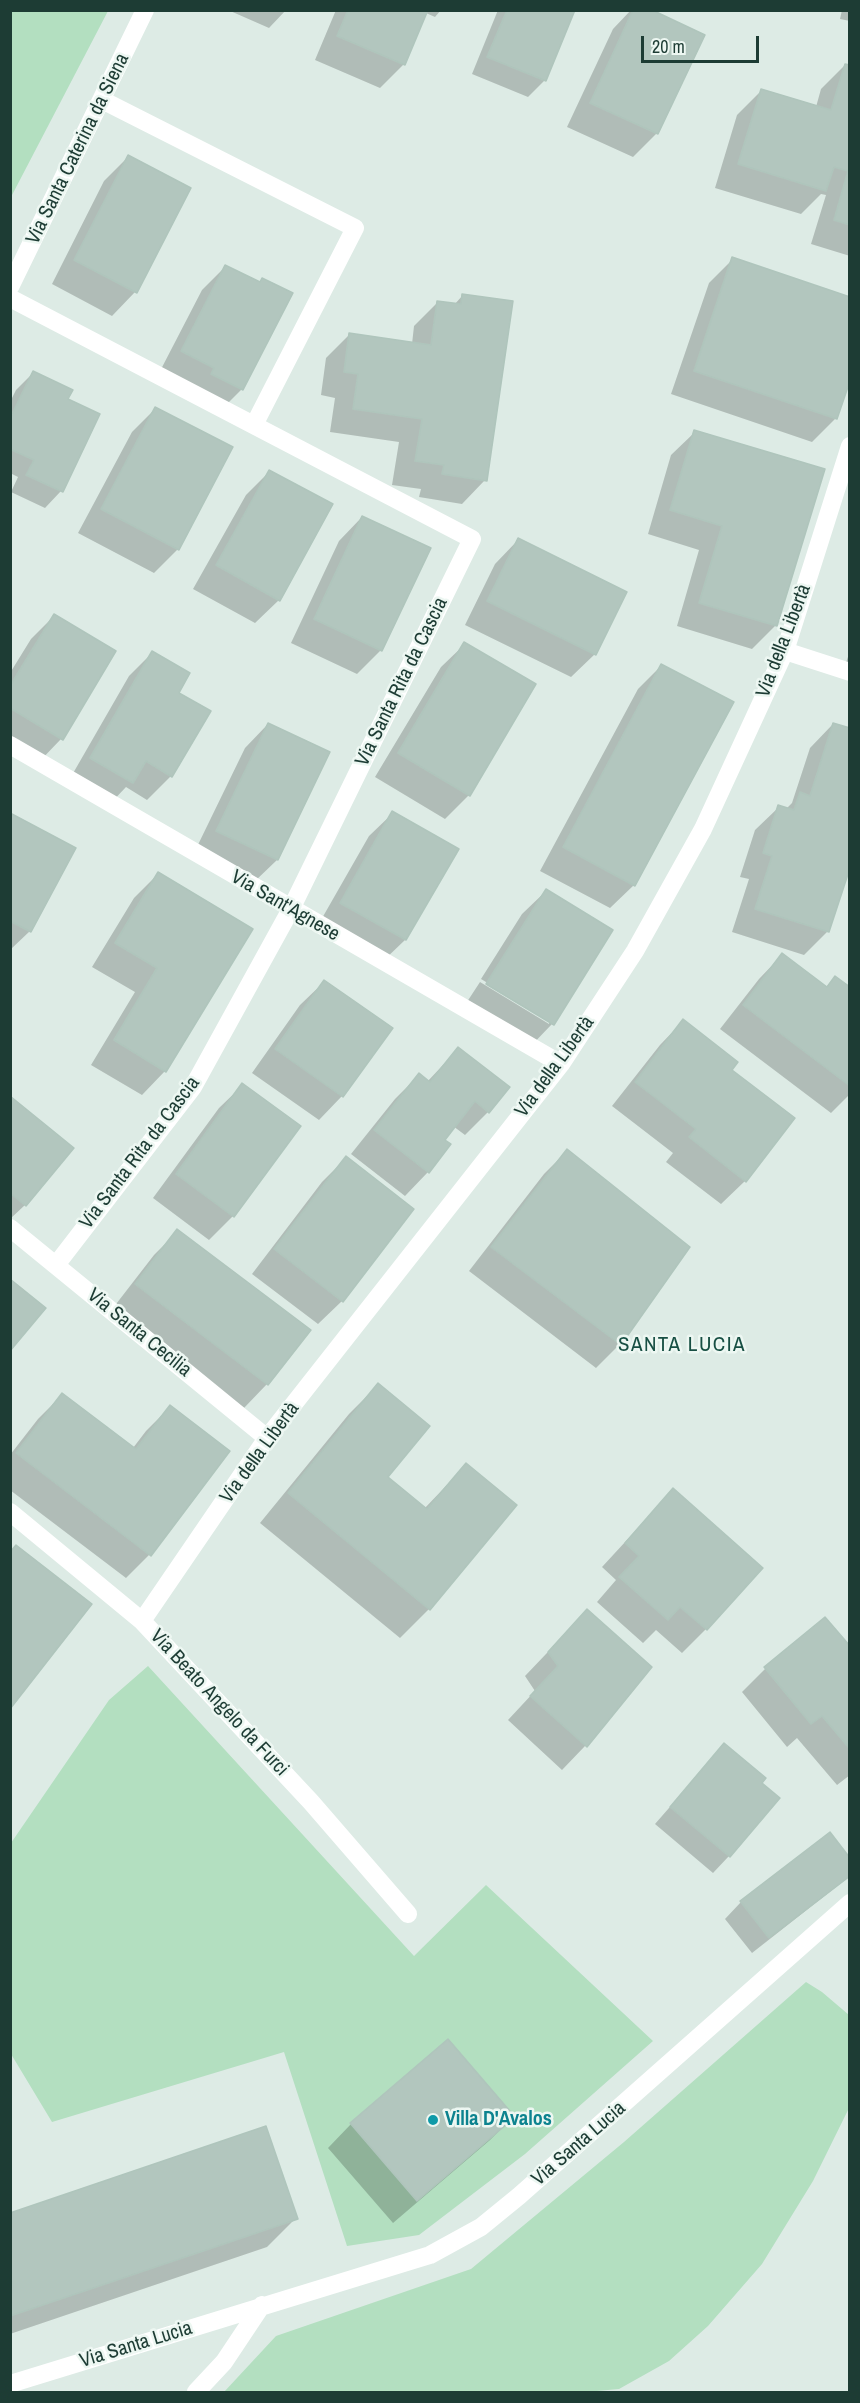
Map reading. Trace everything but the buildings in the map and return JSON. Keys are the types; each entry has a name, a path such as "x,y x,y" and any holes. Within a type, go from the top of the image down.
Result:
{"street":[{"name":"Via Santa Caterina da Siena","path":"10,287 145,10"},
{"path":"102,100 355,228 254,424"},
{"name":"Via Santa Rita da Cascia","path":"10,298 472,539 291,909 193,1088 56,1265"},
{"name":"Via della Libertà","path":"142,1621 267,1438 561,1064 635,951 702,829 784,651 849,446"},
{"path":"784,651 849,672"},
{"name":"Via Sant'Agnese","path":"10,745 561,1064"},
{"name":"Via Santa Cecilia","path":"10,1228 267,1438"},
{"name":"Via Beato Angelo da Furci","path":"10,1512 142,1621 311,1802 408,1914"},
{"name":"Via Santa Lucia","path":"10,2384 430,2255 481,2227 568,2154 849,1903"},
{"path":"195,2392 224,2362 262,2305"}],"green space":[{"path":"10,11 108,11 11,197"},
{"path":"148,1666 414,1956 486,1885 653,2041 525,2154 419,2235 347,2246 284,2052 52,2122 11,2054 11,1843 109,1700"},
{"path":"806,1982 822,1992 849,2015 849,2108 813,2181 762,2264 708,2326 669,2361 619,2389 586,2392 224,2392 276,2336 471,2269 624,2142"}],"place":[{"name":"Villa D'Avalos","path":"433,2120"}],"district":[{"name":"SANTA LUCIA","path":"682,1345"}]}
